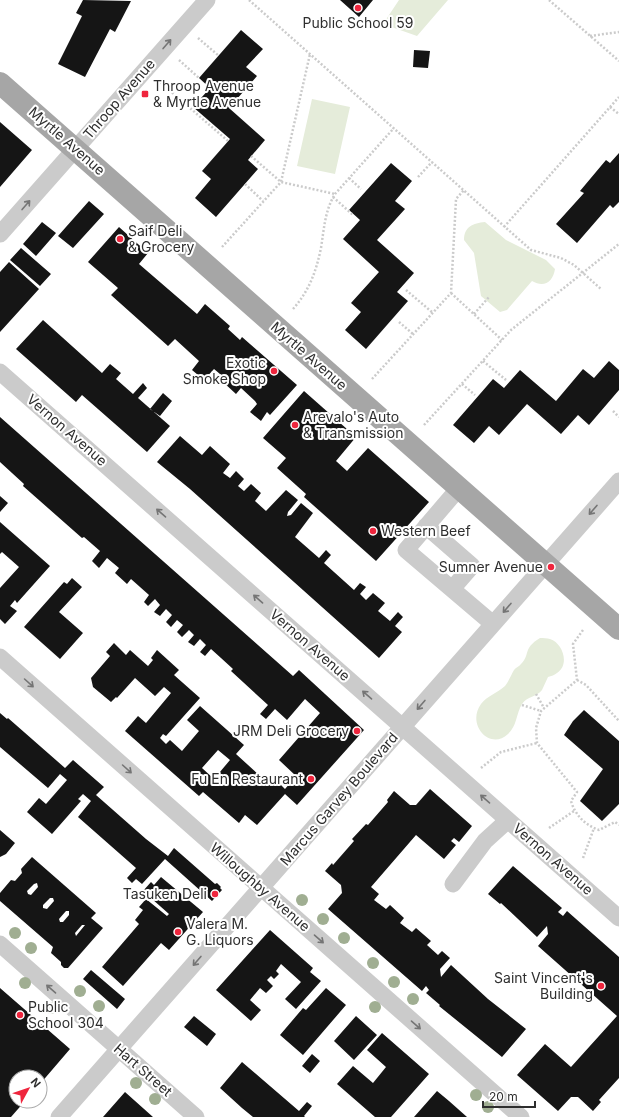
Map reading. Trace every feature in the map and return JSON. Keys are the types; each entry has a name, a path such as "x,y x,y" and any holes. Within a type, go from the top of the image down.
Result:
{"main road":[{"name":"Myrtle Avenue","path":"0,83 619,629"}],"street":[{"name":"Throop Avenue","path":"0,234 207,0"},
{"name":"Vernon Avenue","path":"0,372 619,918"},
{"name":"Marcus Garvey Boulevard","path":"59,1117 619,481"},
{"path":"459,488 406,550 493,624"},
{"path":"426,526 472,566 452,589"},
{"name":"Willoughby Avenue","path":"0,657 521,1117"},
{"path":"453,884 485,841 508,820"},
{"name":"Hart Street","path":"0,944 196,1117"}],"path":[{"path":"249,0 531,250 561,258 574,265 601,289"},
{"path":"549,0 619,61"},
{"path":"590,36 619,32"},
{"path":"198,38 219,56"},
{"path":"222,247 280,182 310,54"},
{"path":"179,60 199,78"},
{"path":"160,82 228,141"},
{"path":"504,227 619,97"},
{"path":"610,107 619,114"},
{"path":"293,310 304,297 313,278 328,206 335,194 394,128"},
{"path":"251,156 280,182 335,194"},
{"path":"418,177 432,162"},
{"path":"349,178 361,189"},
{"path":"245,184 263,201"},
{"path":"372,379 451,293 456,199 464,190"},
{"path":"333,197 353,215"},
{"path":"424,425 511,330 582,272 618,246"},
{"path":"406,290 433,313"},
{"path":"451,293 502,340"},
{"path":"474,314 489,298"},
{"path":"400,322 413,334"},
{"path":"483,361 506,380"},
{"path":"462,384 474,394"},
{"path":"613,411 619,417"},
{"path":"577,680 574,644 583,630"},
{"path":"577,680 541,711 536,728 537,743 577,792 571,801 574,812 594,828 600,830 615,822 619,824"},
{"path":"577,680 586,685 619,721"},
{"path":"536,694 544,708"},
{"path":"522,705 541,711"},
{"path":"481,768 501,752 537,743"},
{"path":"549,828 574,812"},
{"path":"583,858 594,828"}],"green space":[{"path":"399,0 448,0 417,36 383,24"},
{"path":"312,99 350,107 335,174 297,166"},
{"path":"485,222 506,240 546,260 555,269 550,280 544,284 532,281 507,310 500,312 481,296 474,253 464,240 467,229 470,226"},
{"path":"540,638 555,641 561,649 564,660 561,669 548,677 540,692 524,701 515,724 508,734 501,738 488,738 478,727 476,720 477,712 481,704 505,686 514,670 526,657 531,645"}],"building":[{"path":"83,0 131,1 115,32 110,29 85,77 58,64 82,16 76,13"},
{"name":"Public School 59","path":"340,0 373,0 359,17"},
{"path":"241,30 263,49 246,67 257,76 229,108 265,140 248,160 258,169 216,217 195,198 211,179 202,171 230,139 193,107 210,88 199,78"},
{"path":"414,50 430,51 428,68 413,67"},
{"path":"0,122 32,150 0,187"},
{"path":"619,153 619,202 613,208 610,205 577,243 556,224 584,193 580,191 606,160 610,163"},
{"path":"391,163 412,181 395,201 405,209 377,240 414,273 397,292 408,301 366,349 345,330 361,312 351,303 379,272 343,239 360,220 349,210"},
{"path":"89,201 104,214 73,248 58,236"},
{"path":"42,222 56,233 36,256 23,244"},
{"path":"119,227 148,253 139,264 197,314 205,304 230,326 228,329 240,340 242,337 297,385 270,415 267,412 261,421 250,412 257,404 255,401 241,388 236,394 223,382 226,379 214,369 204,380 192,370 199,361 175,339 168,346 111,295 118,288 88,262"},
{"path":"21,248 51,274 40,286 10,260"},
{"path":"9,262 39,289 0,332 0,272"},
{"path":"43,320 102,373 110,364 121,373 116,379 133,394 143,383 147,388 138,398 170,426 147,452 82,395 76,402 16,349"},
{"path":"609,361 619,370 619,390 589,425 578,415 561,434 527,404 499,435 489,426 474,443 453,425 493,379 504,388 520,370 556,401 583,369 594,378"},
{"path":"304,391 356,437 336,461 347,471 368,448 429,502 376,561 304,497 306,494 277,468 286,458 263,438"},
{"path":"163,393 172,401 160,416 150,409"},
{"path":"0,417 293,676 299,670 364,730 297,805 285,794 257,825 245,815 239,823 203,792 199,796 125,731 138,716 146,723 171,693 164,687 155,696 135,678 117,698 116,697 111,702 93,687 91,678 110,656 106,652 114,643 126,655 130,650 148,666 153,660 151,658 157,650 179,670 174,675 200,698 166,736 163,734 160,738 166,744 170,740 182,751 199,731 187,720 200,706 244,745 236,754 271,786 276,780 285,789 296,776 279,760 320,713 305,699 287,720 275,709 266,719 260,714 268,705 231,671 233,669 211,649 205,656 200,652 206,645 200,639 194,646 188,642 194,635 189,630 182,637 177,632 183,625 177,620 171,627 166,622 172,615 166,609 160,616 154,612 160,605 155,599 148,606 144,602 149,595 131,579 127,584 115,573 119,568 107,558 99,568 92,561 100,551 84,537 82,538 23,486 24,484 0,462","holes":["218,750 230,760 214,779 202,768"]},
{"path":"180,436 202,455 210,446 230,464 223,473 230,478 236,471 244,479 238,486 244,491 251,484 261,493 255,501 266,511 286,490 298,500 288,512 287,516 291,515 301,503 313,513 295,537 319,558 326,550 331,555 324,563 354,590 360,583 366,587 360,594 366,600 373,593 385,603 378,611 390,621 398,612 403,617 395,626 402,632 379,658 190,489 157,462"},
{"path":"0,496 8,503 0,512"},
{"path":"0,522 50,566 17,603 15,600 10,606 17,611 5,624 0,619 0,588 19,567 2,552 0,554"},
{"path":"72,578 82,587 59,612 83,633 60,659 24,627 64,582 67,584"},
{"path":"584,710 619,741 619,804 602,821 580,801 603,769 564,735 573,721"},
{"path":"0,713 7,719 8,718 65,768 73,760 104,787 96,795 146,839 168,856 174,848 215,884 217,883 222,890 212,901 165,859 142,884 136,879 132,883 127,878 136,868 78,817 91,801 83,794 78,799 81,801 52,834 27,812 39,798 46,804 67,780 60,774 48,788 0,747"},
{"path":"430,789 472,826 459,842 454,838 451,841 456,845 444,859 416,835 371,887 379,894 374,900 386,909 390,905 404,918 400,923 412,932 416,928 431,941 427,945 438,955 442,951 450,958 440,969 441,977 451,965 488,999 526,1029 502,1057 439,1006 440,1005 426,993 429,990 426,986 422,991 328,909 342,893 341,885 325,871 332,863 333,865 354,841 352,839 366,824 368,825 388,802 387,800 394,791 410,805 416,805"},
{"path":"0,830 15,843 6,854 0,857"},
{"path":"32,857 96,913 91,918 103,928 68,968 64,968 61,965 61,962 51,953 53,947 0,901 0,893 11,880 15,881 22,873 21,869","holes":["37,883 38,887 31,895 28,894 27,891","50,898 53,898 54,901 47,909 43,908 43,905","66,911 69,911 69,915 63,922 60,922 59,919","82,925 85,925 76,936 75,933"]},
{"name":"Saint Vincent's Building","path":"513,866 562,908 558,912 563,916 567,911 619,957 619,1078 599,1100 601,1102 593,1111 578,1097 571,1097 558,1111 517,1075 545,1044 571,1067 617,1016 538,946 548,934 547,926 537,937 501,903 500,904 488,894"},
{"path":"161,877 203,912 169,950 161,943 123,986 102,967 139,924 135,920 143,910 139,907 146,899 167,916 169,914 143,891 151,882 154,885"},
{"path":"270,930 313,968 310,972 321,981 296,1009 285,999 301,982 281,964 276,971 279,974 274,979 271,976 267,980 273,986 266,993 260,988 250,1000 261,1010 251,1021 216,990"},
{"path":"91,970 125,999 117,1009 83,979"},
{"name":"Public School 304","path":"0,988 70,1049 48,1075 48,1069 8,1069 8,1109 18,1109 11,1117 0,1117"},
{"path":"326,988 346,1005 303,1055 280,1035 303,1008 306,1010"},
{"path":"194,1016 216,1034 207,1046 184,1027"},
{"path":"356,1016 377,1035 354,1060 334,1041"},
{"path":"382,1033 429,1074 391,1117 375,1117 337,1084 353,1066 373,1083 386,1067 367,1050"},
{"path":"312,1054 320,1061 310,1073 302,1066"},
{"path":"242,1062 299,1111 307,1102 312,1106 304,1116 305,1117 253,1117 242,1108 220,1088"},
{"path":"437,1091 449,1101 467,1117 414,1117"},
{"path":"125,1092 153,1117 103,1117"}],"place":[{"name":"Public School 59","path":"358,8"},
{"name":"Throop Avenue & Myrtle Avenue","path":"145,94"},
{"name":"Saif Deli & Grocery","path":"120,239"},
{"name":"Exotic Smoke Shop","path":"274,371"},
{"name":"Arevalo's Auto & Transmission","path":"295,425"},
{"name":"Western Beef","path":"373,531"},
{"name":"Sumner Avenue","path":"551,567"},
{"name":"JRM Deli Grocery","path":"357,731"},
{"name":"Fu En Restaurant","path":"311,779"},
{"name":"Tasuken Deli","path":"215,894"},
{"name":"Valera M. G. Liquors","path":"178,932"},
{"name":"Saint Vincent's Building","path":"601,986"},
{"name":"Public School 304","path":"20,1015"}]}
